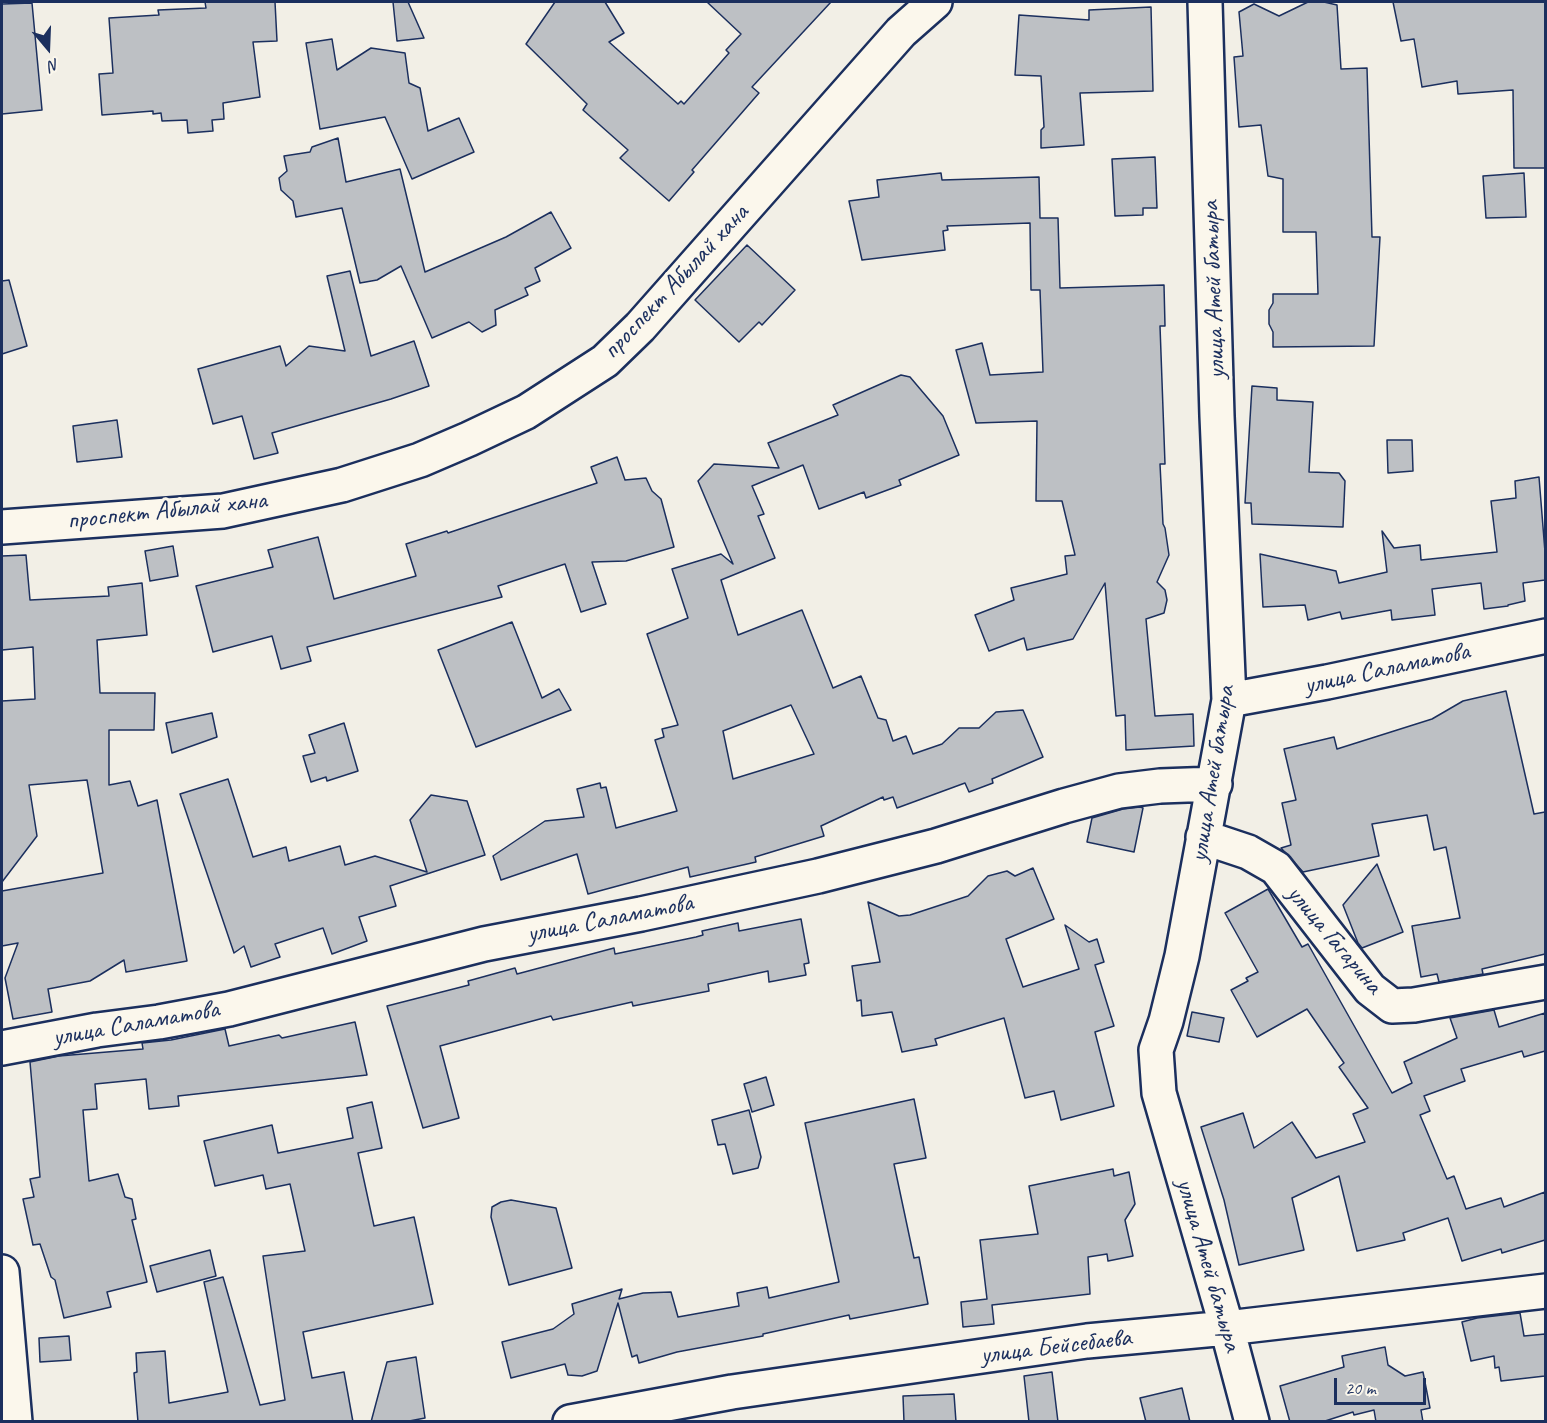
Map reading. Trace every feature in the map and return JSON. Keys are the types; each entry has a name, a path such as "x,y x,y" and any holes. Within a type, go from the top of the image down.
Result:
{"street":[{"name":"проспект Абылай хана","path":"2,528 223,511 284,498 342,485 420,460 526,412 605,361 640,327 901,32 935,2"},
{"name":"улица Атей батыра","path":"1205,2 1217,404 1229,700 1182,956 1166,1021 1156,1050 1159,1093 1252,1422"},
{"name":"улица Саламатова","path":"1229,700 1327,682 1545,636"},
{"name":"улица Саламатова","path":"2,1048 229,1009 484,944 641,914 818,876 936,846 1119,791 1160,786 1215,784"},
{"name":"улица Гагарина","path":"1203,837 1248,852 1276,868 1370,989 1392,1006 1414,1005 1545,982"},
{"path":"2,1272 15,1422"},
{"name":"улица Бейсебаева","path":"570,1422 732,1392 1064,1344 1227,1328 1545,1291"}],"building":[{"path":"205,2 275,2 277,41 253,42 260,97 223,103 224,119 212,120 213,131 188,133 187,120 162,121 161,113 153,114 153,111 102,115 99,74 113,73 109,18 159,15 158,10 206,8"},
{"path":"393,2 408,2 424,38 397,41"},
{"path":"555,2 605,2 624,33 609,42 678,104 681,101 684,104 729,53 726,50 741,34 707,2 831,2 752,87 759,93 692,170 694,172 669,201 620,158 628,150 583,110 587,104 526,44"},
{"path":"1308,2 1337,5 1341,69 1367,68 1372,237 1380,237 1374,346 1273,347 1269,310 1273,303 1273,294 1318,294 1316,232 1283,232 1283,179 1268,176 1261,125 1239,127 1234,57 1243,56 1239,12 1254,4 1279,16"},
{"path":"1393,2 1545,2 1545,168 1514,168 1513,90 1458,94 1457,81 1422,87 1414,39 1401,41"},
{"path":"32,3 42,110 2,114 2,4"},
{"path":"1151,7 1153,91 1080,93 1084,145 1041,148 1041,130 1044,127 1041,76 1015,75 1019,15 1089,20 1089,10"},
{"path":"332,39 337,70 371,48 405,53 409,83 420,88 428,131 459,118 474,152 412,179 385,117 320,129 306,43"},
{"path":"338,138 346,182 400,169 425,272 506,237 551,212 571,248 535,268 540,281 525,288 528,295 495,310 496,325 482,332 469,322 432,338 401,266 377,280 360,283 342,208 296,217 293,201 281,190 279,178 287,171 284,156 310,152 312,147"},
{"path":"1155,157 1157,208 1143,208 1143,215 1115,216 1112,159"},
{"path":"941,173 942,180 1039,177 1040,218 1058,218 1060,288 1164,285 1165,326 1160,326 1165,464 1160,464 1163,524 1169,555 1157,582 1165,590 1167,600 1164,613 1146,619 1155,716 1193,714 1194,746 1126,750 1125,715 1116,716 1105,583 1073,639 1027,650 1024,638 989,651 975,615 1014,600 1011,588 1067,574 1065,556 1075,555 1062,501 1036,501 1037,421 976,423 956,350 982,343 990,375 1043,372 1040,290 1031,290 1030,223 947,226 948,230 943,231 945,250 862,260 849,201 879,197 877,180"},
{"path":"1524,173 1526,217 1486,218 1483,176"},
{"path":"747,245 795,290 762,325 759,322 739,342 695,300"},
{"path":"350,271 371,356 414,341 429,386 272,433 278,453 254,459 242,416 213,424 198,369 280,346 286,366 309,346 345,351 327,276"},
{"path":"9,280 27,346 2,354 2,281"},
{"path":"901,375 910,377 943,416 959,455 899,480 901,485 866,498 864,492 819,509 803,465 752,486 764,514 758,516 775,558 721,580 738,635 802,610 833,688 861,676 878,718 886,720 893,741 906,736 913,754 942,744 959,728 979,728 996,712 1023,710 1043,757 992,779 993,783 969,792 965,783 897,808 893,797 884,800 883,797 821,826 824,836 755,857 756,862 690,877 688,867 588,894 577,854 501,880 493,856 545,821 584,817 577,789 600,783 601,788 606,787 616,828 677,811 655,740 664,737 662,729 678,725 647,634 688,618 672,569 721,554 733,564 698,481 714,464 779,468 768,443 838,415 833,405","holes":["791,705 814,754 733,779 723,731"]},
{"path":"1252,386 1277,388 1277,400 1313,402 1309,472 1339,473 1345,481 1343,527 1252,524 1251,503 1245,503"},
{"path":"117,420 122,457 77,462 73,426"},
{"path":"1387,440 1412,440 1413,471 1388,473"},
{"path":"617,457 625,480 646,478 652,491 661,499 674,547 626,561 592,562 606,604 581,612 565,564 498,586 502,597 307,647 311,661 281,669 272,636 213,652 196,586 273,567 268,550 318,537 334,599 416,576 406,544 447,531 448,533 597,483 591,467"},
{"path":"1539,477 1545,580 1523,583 1525,601 1484,609 1481,583 1432,589 1435,615 1392,620 1391,610 1342,619 1340,612 1308,620 1305,605 1263,607 1260,554 1336,571 1339,583 1387,572 1382,531 1394,548 1420,545 1421,560 1497,552 1491,501 1516,498 1515,481"},
{"path":"173,546 178,576 150,581 145,551"},
{"path":"26,555 30,600 109,596 108,587 142,583 147,635 97,640 100,693 155,693 154,730 109,730 109,785 130,781 138,806 157,800 187,961 126,972 124,960 90,981 48,989 52,1012 13,1019 5,978 18,943 2,946 2,891 103,873 87,780 29,785 37,836 2,882 2,701 35,699 33,647 2,650 2,556"},
{"path":"512,622 542,698 559,689 571,710 476,747 438,650"},
{"path":"1506,691 1534,814 1545,812 1545,954 1482,969 1483,974 1439,982 1437,974 1421,977 1412,926 1460,918 1446,847 1434,850 1427,815 1372,824 1379,856 1303,872 1281,848 1291,845 1282,803 1296,800 1284,749 1334,737 1337,749 1432,719 1463,701"},
{"path":"212,713 217,737 172,753 166,723"},
{"path":"344,723 358,771 327,781 326,777 311,782 303,756 315,753 309,735"},
{"path":"228,779 253,857 286,847 289,861 340,846 345,865 375,856 427,872 410,820 431,795 467,801 485,855 390,886 396,906 359,917 367,941 332,954 323,928 275,944 280,957 251,967 244,946 234,953 180,794"},
{"path":"1143,808 1134,852 1087,842 1092,818 1123,809"},
{"path":"1377,864 1403,932 1362,948 1343,905"},
{"path":"1033,868 1054,919 1006,939 1023,987 1079,969 1065,925 1089,942 1097,939 1104,962 1095,965 1114,1026 1095,1032 1114,1106 1061,1120 1054,1091 1025,1098 1004,1018 935,1039 937,1045 902,1052 892,1012 862,1016 861,1000 857,1001 852,966 880,962 868,902 899,916 910,915 968,896 988,876 1007,871 1015,876"},
{"path":"1268,889 1302,947 1308,944 1392,1093 1412,1083 1404,1062 1457,1038 1450,1018 1494,1010 1499,1027 1545,1013 1545,1051 1524,1057 1522,1051 1461,1069 1465,1081 1424,1096 1430,1111 1420,1115 1447,1179 1454,1176 1466,1209 1501,1198 1504,1207 1545,1192 1545,1240 1502,1253 1501,1249 1462,1261 1448,1218 1403,1233 1405,1240 1357,1251 1339,1176 1292,1198 1304,1250 1239,1265 1224,1200 1201,1127 1243,1113 1254,1148 1292,1122 1316,1158 1365,1142 1353,1114 1368,1108 1339,1067 1344,1063 1307,1009 1257,1037 1231,990 1248,981 1246,978 1258,972 1225,913"},
{"path":"801,919 809,963 804,964 806,975 769,982 768,971 708,984 709,991 633,1006 632,1002 553,1020 551,1016 440,1046 459,1118 423,1128 387,1006 469,985 468,981 515,968 517,974 614,948 615,954 696,937 703,935 702,931 738,923 739,931"},
{"path":"1192,1012 1224,1018 1219,1042 1187,1036"},
{"path":"355,1022 367,1075 178,1096 179,1106 149,1109 146,1079 95,1084 97,1109 83,1110 89,1181 118,1174 125,1197 132,1199 136,1219 132,1220 147,1282 107,1292 111,1307 64,1318 55,1280 51,1277 40,1244 33,1245 23,1199 34,1197 30,1179 40,1177 30,1062 59,1056 143,1049 142,1043 171,1040 225,1029 229,1046 279,1035 282,1038"},
{"path":"766,1077 774,1105 752,1112 744,1084"},
{"path":"914,1099 926,1158 894,1164 914,1258 919,1257 928,1304 850,1319 849,1315 763,1334 763,1336 677,1352 639,1363 637,1355 632,1357 618,1303 597,1371 582,1376 568,1375 565,1364 511,1378 502,1342 553,1329 574,1314 572,1304 622,1289 619,1299 643,1293 671,1292 678,1317 739,1306 737,1293 767,1287 769,1298 839,1282 805,1123"},
{"path":"372,1102 382,1148 358,1153 374,1226 414,1217 433,1304 303,1332 312,1378 344,1372 353,1422 138,1422 134,1373 137,1372 136,1353 165,1351 169,1403 228,1392 204,1282 223,1277 260,1405 285,1400 263,1256 305,1251 290,1184 266,1189 263,1175 215,1186 204,1141 272,1125 278,1153 353,1138 347,1108"},
{"path":"749,1110 761,1157 758,1168 733,1174 725,1144 718,1145 712,1120"},
{"path":"1113,1169 1114,1176 1129,1172 1135,1204 1125,1220 1133,1256 1108,1261 1107,1254 1088,1257 1090,1294 992,1305 994,1324 963,1327 961,1302 987,1299 980,1240 1038,1234 1029,1186"},
{"path":"511,1200 556,1208 572,1268 509,1285 491,1217 492,1207"},
{"path":"210,1250 216,1276 157,1292 150,1266"},
{"path":"1520,1313 1524,1336 1545,1334 1545,1376 1501,1381 1499,1367 1495,1368 1494,1356 1471,1361 1462,1322"},
{"path":"69,1336 71,1360 40,1362 39,1338"},
{"path":"1385,1347 1388,1365 1405,1376 1423,1372 1430,1408 1421,1410 1423,1422 1376,1422 1374,1410 1354,1415 1353,1412 1322,1422 1290,1422 1280,1386 1344,1367 1342,1356"},
{"path":"416,1357 425,1418 404,1422 371,1422 387,1362"},
{"path":"1052,1372 1058,1422 1029,1422 1024,1376"},
{"path":"1182,1388 1190,1422 1146,1422 1140,1398"},
{"path":"954,1394 956,1422 904,1422 903,1396"}]}
